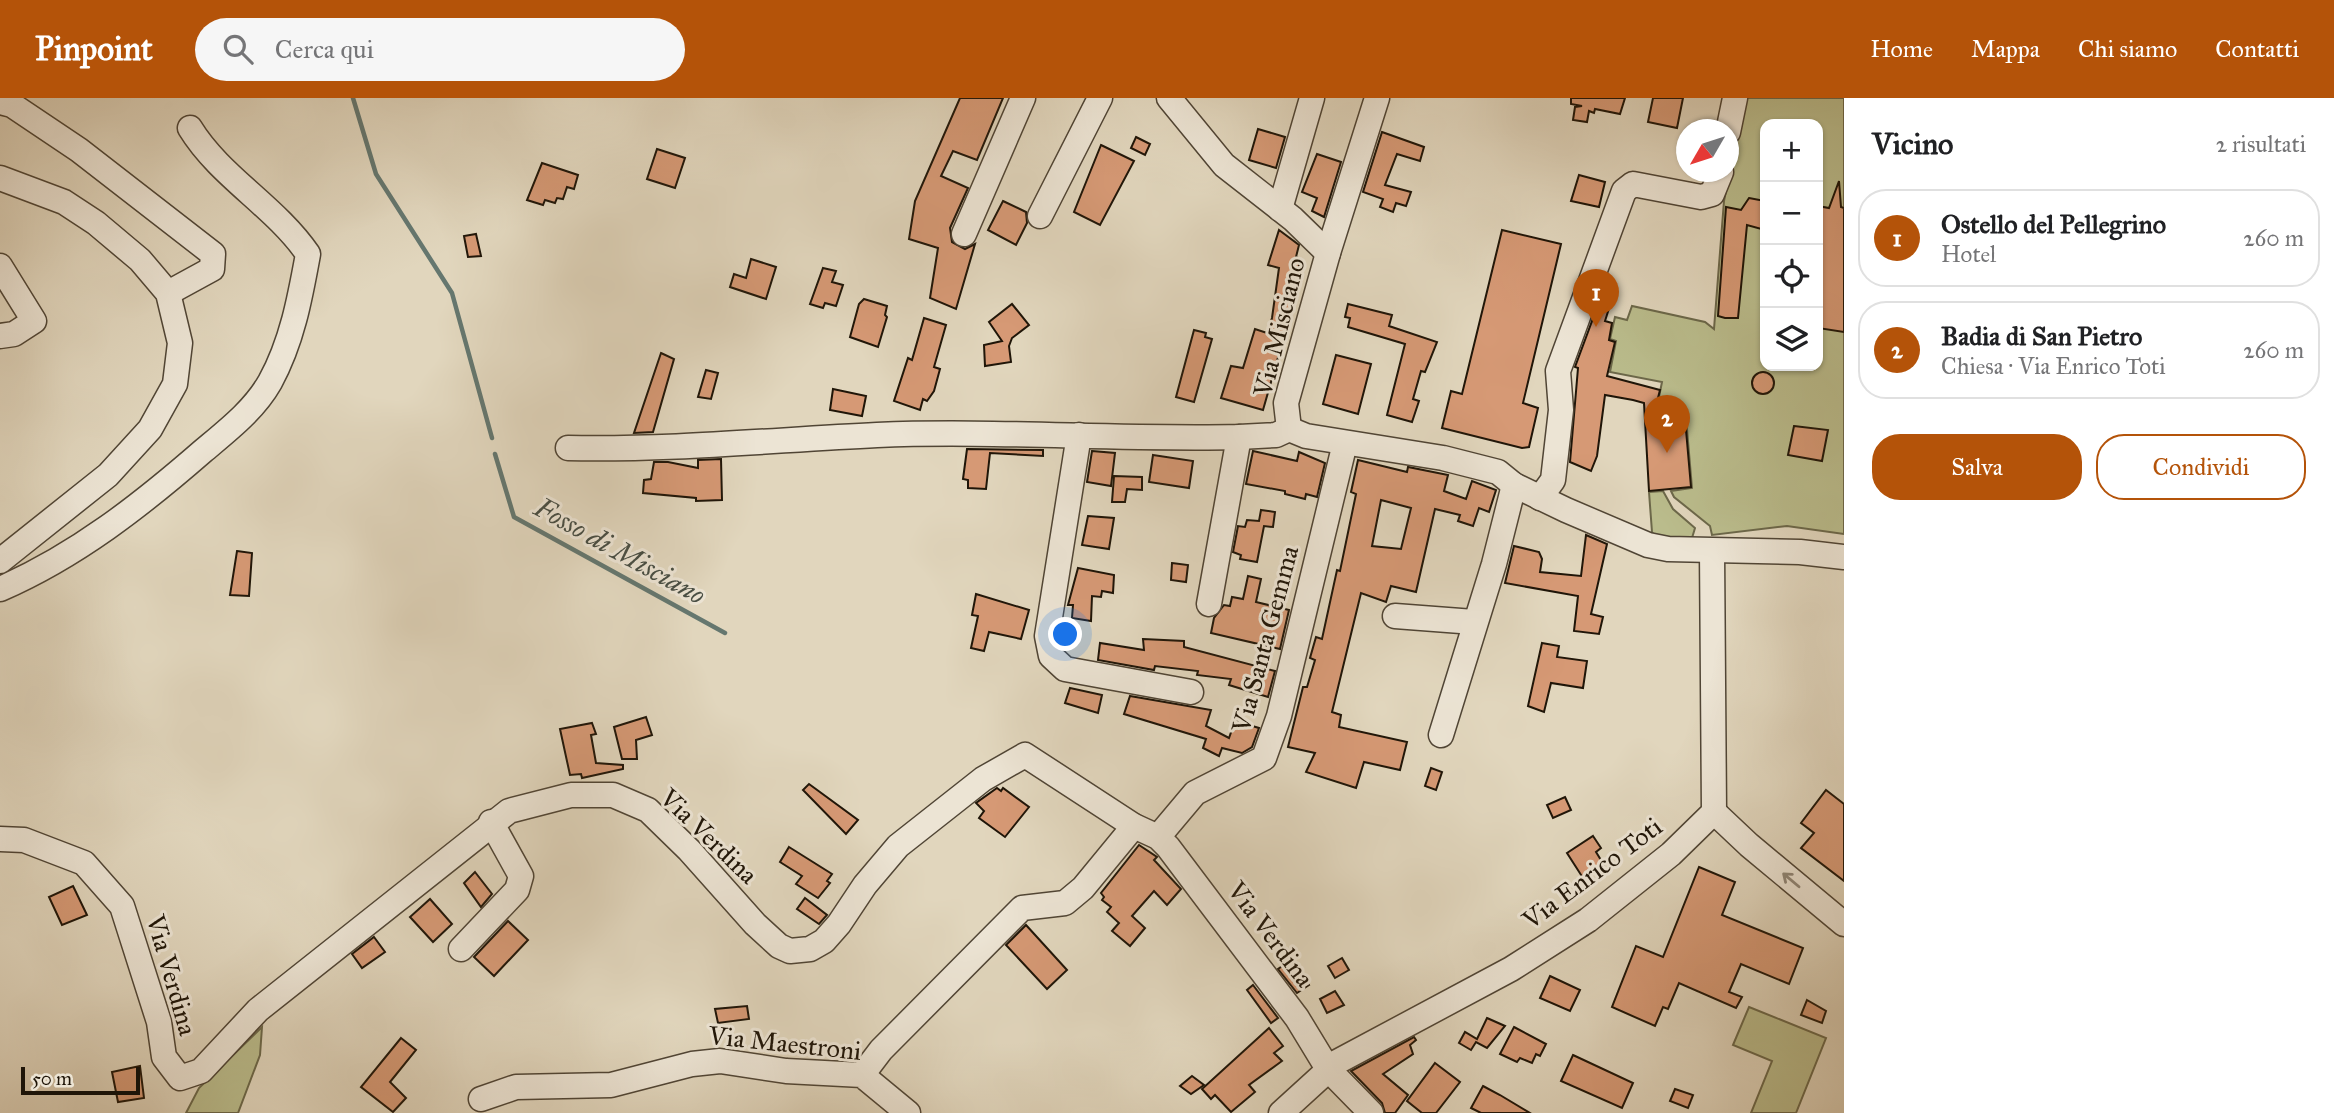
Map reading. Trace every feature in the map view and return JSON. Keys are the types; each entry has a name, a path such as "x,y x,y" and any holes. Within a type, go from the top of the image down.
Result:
{"street":[{"path":"964,234 1023,98"},
{"path":"1040,216 1100,98"},
{"name":"Via Misciano","path":"1168,98 1224,165 1280,209 1328,253 1286,403 1289,429"},
{"path":"1280,209 1312,98"},
{"path":"1328,253 1377,98"},
{"path":"1731,119 1735,98"},
{"path":"0,102 12,105 79,150 213,254 212,270 167,293"},
{"path":"0,589 66,556 192,461 248,412 269,383 284,353 296,317 308,254 276,215 202,148 190,128"},
{"path":"0,178 64,202 96,223 140,260 167,293 180,343 174,384 150,429 108,475 0,561"},
{"path":"1540,498 1553,480 1561,410 1558,371 1624,191 1633,184 1701,197 1712,194 1717,182"},
{"path":"0,266 34,321 14,334 0,336"},
{"path":"568,448 731,446 876,435 1238,438 1276,435 1289,429 1306,436 1443,457 1497,472 1514,485 1540,498 1648,545 1668,549 1800,552 1844,557"},
{"path":"1079,435 1047,636 1051,656 1065,669 1191,692"},
{"path":"1209,604 1238,438"},
{"name":"Via Santa Gemma","path":"1158,836 1195,793 1264,758 1279,716 1345,443"},
{"path":"1441,735 1494,564 1514,485"},
{"path":"1712,551 1714,812 1749,845 1844,924"},
{"path":"1395,616 1474,622"},
{"name":"Via Verdina","path":"0,839 24,840 84,863 122,906 159,1022 164,1057 180,1078 201,1071 258,1010 426,878 491,822 509,811 571,795 613,795 648,810 779,946 790,951 810,949 824,941 839,924 864,885 898,846 983,779 1016,757 1025,755 1134,826 1158,836 1297,1018 1328,1069 1371,1113"},
{"name":"Via Enrico Toti","path":"1281,1113 1328,1069 1511,969 1588,920 1671,854 1714,812"},
{"path":"461,949 517,890 521,876 491,822"},
{"path":"862,1075 881,1050 1022,908 1065,903 1091,880 1134,826"},
{"name":"Via Maestroni","path":"481,1099 516,1087 611,1085 692,1064 719,1062 786,1071 862,1075 908,1113"}],"green space":[{"path":"1745,98 1844,98 1844,534 1787,526 1712,535 1710,526 1674,497 1671,491 1692,488 1685,406 1674,407 1667,402 1658,402 1662,382 1610,372 1616,341 1610,339 1615,317 1627,320 1632,306 1705,322 1714,329 1724,201 1728,182 1739,182 1739,127"},
{"path":"1663,491 1673,509 1695,528 1692,538 1656,538 1652,532 1649,492"},
{"path":"1749,1007 1826,1038 1796,1113 1751,1113 1772,1061 1733,1045"},
{"path":"262,1027 260,1055 238,1113 186,1113 199,1088"}],"building":[{"path":"960,98 1003,98 977,160 953,151 941,176 968,188 950,228 952,242 965,249 975,244 956,309 930,298 938,248 909,239 915,201"},
{"path":"1571,98 1625,98 1620,114 1595,109 1594,113 1589,111 1587,122 1573,120 1575,107 1582,106 1571,104"},
{"path":"1653,98 1683,98 1676,128 1648,122"},
{"path":"1258,129 1285,137 1276,168 1249,160"},
{"path":"1382,132 1424,147 1420,161 1397,154 1385,185 1411,192 1406,206 1396,203 1393,212 1380,207 1383,199 1363,192"},
{"path":"1136,137 1150,144 1145,155 1131,148"},
{"path":"1101,145 1134,161 1100,225 1074,212"},
{"path":"657,149 685,158 675,188 647,179"},
{"path":"1317,154 1341,162 1324,217 1312,211 1317,198 1302,192"},
{"path":"542,163 578,175 574,189 567,187 563,199 557,198 555,203 545,200 543,205 527,200"},
{"path":"1579,175 1605,182 1599,207 1571,201"},
{"path":"1839,181 1841,207 1844,208 1844,332 1823,329 1823,207 1829,208"},
{"path":"1749,198 1760,200 1760,229 1747,225 1738,318 1725,318 1718,316 1726,207 1741,210"},
{"path":"1003,201 1026,212 1027,223 1016,245 988,230"},
{"path":"1279,230 1299,245 1296,257 1301,259 1292,287 1296,288 1289,319 1263,410 1221,398 1231,366 1243,368 1255,329 1267,333 1272,318 1279,268 1268,265"},
{"path":"1502,230 1561,244 1523,403 1538,408 1529,447 1522,448 1442,428 1451,391 1462,394"},
{"path":"476,234 481,256 468,257 464,236"},
{"path":"751,259 776,267 766,299 730,287 734,274 746,278"},
{"path":"823,268 836,271 832,282 843,285 836,306 825,303 823,308 810,304"},
{"path":"1601,297 1612,299 1605,321 1612,323 1609,340 1615,342 1607,376 1660,390 1658,398 1675,408 1684,407 1691,487 1649,491 1644,403 1633,400 1605,395 1597,456 1591,471 1570,462 1578,368 1575,367"},
{"path":"864,299 887,306 887,317 878,347 850,337 859,304"},
{"path":"1012,304 1029,325 1012,338 1009,346 1011,362 985,366 984,345 1002,341 989,322"},
{"path":"1348,304 1392,315 1389,326 1437,342 1425,372 1421,371 1413,399 1419,401 1412,422 1387,415 1405,344 1348,327 1350,318 1345,317"},
{"path":"924,318 946,325 934,367 940,369 934,391 927,401 923,399 920,410 894,401 908,358 912,360"},
{"path":"1194,330 1206,333 1205,337 1212,339 1194,402 1176,397"},
{"path":"661,353 674,359 653,432 634,433"},
{"path":"1336,355 1371,364 1358,414 1323,404"},
{"path":"706,370 718,373 711,399 698,397"},
{"path":"1763,372 1771,375 1774,383 1771,391 1763,394 1755,391 1752,383 1755,375"},
{"path":"833,389 866,396 862,416 830,410"},
{"path":"1794,426 1828,430 1822,461 1788,455"},
{"path":"967,449 1043,450 1043,456 990,453 986,489 968,488 968,480 963,479"},
{"path":"1092,451 1115,453 1111,486 1087,482"},
{"path":"1253,451 1297,461 1299,452 1325,463 1317,497 1306,494 1305,499 1285,494 1285,491 1246,484"},
{"path":"1153,455 1193,461 1189,488 1149,482"},
{"path":"721,459 722,500 696,501 696,498 643,493 644,480 651,479 654,462 698,468 698,460"},
{"path":"1358,460 1407,472 1408,467 1448,475 1444,491 1466,499 1472,481 1496,490 1489,512 1479,508 1473,526 1458,521 1460,515 1435,509 1416,592 1391,586 1386,602 1361,593 1332,712 1341,715 1339,727 1407,742 1400,770 1364,762 1356,788 1306,772 1315,753 1288,747 1303,687 1307,687 1315,660 1310,658 1316,637 1322,639 1337,570 1340,571 1356,494 1351,492","holes":["1381,500 1411,508 1401,549 1372,546"]},
{"path":"1114,476 1142,477 1142,490 1127,489 1125,502 1112,502"},
{"path":"1261,510 1275,512 1273,527 1264,526 1257,562 1240,559 1241,555 1233,552 1238,526 1245,527 1247,520 1259,521"},
{"path":"1088,516 1114,518 1109,549 1082,545"},
{"path":"1586,535 1607,544 1591,614 1603,617 1599,634 1574,631 1578,596 1505,583 1514,546 1539,552 1542,559 1540,572 1581,576"},
{"path":"237,551 252,553 249,596 230,595"},
{"path":"1172,563 1188,565 1186,582 1171,580"},
{"path":"1078,568 1114,575 1113,593 1102,591 1101,597 1092,596 1091,621 1072,618 1073,605 1068,605"},
{"path":"1248,576 1261,579 1256,602 1289,610 1280,649 1211,633 1214,618 1224,605 1230,606 1232,597 1243,599"},
{"path":"976,594 1029,610 1021,639 989,632 984,651 971,648 978,616 972,615"},
{"path":"1143,639 1184,641 1184,647 1275,671 1268,697 1229,685 1231,679 1197,675 1198,671 1155,666 1154,670 1098,660 1100,643 1144,650"},
{"path":"1542,643 1559,646 1557,657 1587,661 1583,688 1551,683 1544,712 1528,706"},
{"path":"1070,688 1102,695 1098,713 1065,703"},
{"path":"1130,696 1211,710 1206,726 1229,738 1235,721 1259,728 1252,747 1242,753 1222,748 1219,756 1203,748 1206,739 1124,714"},
{"path":"646,717 652,735 636,740 637,759 622,759 614,727"},
{"path":"592,723 596,734 591,735 596,763 623,765 623,769 582,778 581,774 570,775 560,729"},
{"path":"1431,768 1442,772 1436,790 1425,786"},
{"path":"809,784 858,820 846,834 803,790"},
{"path":"997,788 1001,791 1003,788 1029,807 1005,837 979,818 984,811 976,803"},
{"path":"1826,790 1844,804 1844,881 1801,848 1814,833 1801,823"},
{"path":"1565,797 1571,810 1553,818 1547,805"},
{"path":"1593,836 1601,848 1596,852 1604,865 1583,878 1567,853"},
{"path":"1139,845 1157,857 1154,860 1181,889 1167,905 1154,891 1132,916 1145,928 1130,946 1112,931 1119,923 1107,912 1111,907 1102,900 1104,897 1101,893"},
{"path":"789,847 832,874 827,881 830,883 818,898 796,884 802,876 780,862"},
{"path":"1699,867 1735,882 1722,915 1803,948 1789,984 1741,964 1729,992 1742,997 1736,1008 1679,983 1668,1009 1663,1007 1655,1026 1612,1007 1636,946 1663,957"},
{"path":"475,872 492,894 481,907 464,883"},
{"path":"73,886 87,915 62,925 49,897"},
{"path":"805,898 827,915 819,924 797,909"},
{"path":"430,899 452,924 433,942 410,917"},
{"path":"508,921 528,940 494,976 474,957"},
{"path":"1026,925 1067,970 1047,989 1006,945"},
{"path":"374,937 385,952 362,968 352,954"},
{"path":"1342,958 1349,970 1335,978 1328,966"},
{"path":"1293,959 1309,985 1297,993 1278,969"},
{"path":"1550,976 1580,990 1570,1011 1540,998"},
{"path":"1253,985 1278,1018 1271,1023 1247,990"},
{"path":"1335,991 1344,1005 1327,1013 1320,999"},
{"path":"1807,1000 1826,1011 1822,1023 1801,1015"},
{"path":"747,1006 749,1019 718,1023 715,1009"},
{"path":"1487,1018 1505,1026 1487,1048 1476,1042 1471,1050 1459,1043 1465,1032 1477,1039"},
{"path":"1514,1027 1546,1044 1540,1056 1536,1054 1532,1063 1520,1058 1517,1062 1500,1054"},
{"path":"1269,1028 1283,1046 1274,1053 1282,1061 1249,1085 1255,1092 1231,1112 1215,1095 1211,1099 1202,1089"},
{"path":"1414,1037 1416,1040 1410,1045 1413,1054 1383,1074 1408,1095 1395,1113 1385,1113 1382,1103 1351,1071"},
{"path":"401,1038 416,1050 390,1082 406,1098 393,1112 361,1087"},
{"path":"1573,1055 1633,1083 1622,1108 1561,1081"},
{"path":"1435,1063 1460,1082 1436,1113 1422,1113 1407,1101"},
{"path":"140,1066 144,1098 118,1102 112,1072"},
{"path":"1192,1076 1204,1085 1191,1094 1180,1086"},
{"path":"1483,1086 1530,1113 1481,1113 1471,1108"},
{"path":"1675,1089 1693,1095 1688,1108 1670,1101"}],"waterway":[{"name":"Fosso di Misciano","path":"353,98 376,174 452,293 492,438"},
{"name":"Fosso di Misciano","path":"495,454 514,517 725,633"}],"place":[{"name":"Ostello del Pellegrino","path":"1596,327"},
{"name":"Badia di San Pietro","path":"1667,453"}]}
